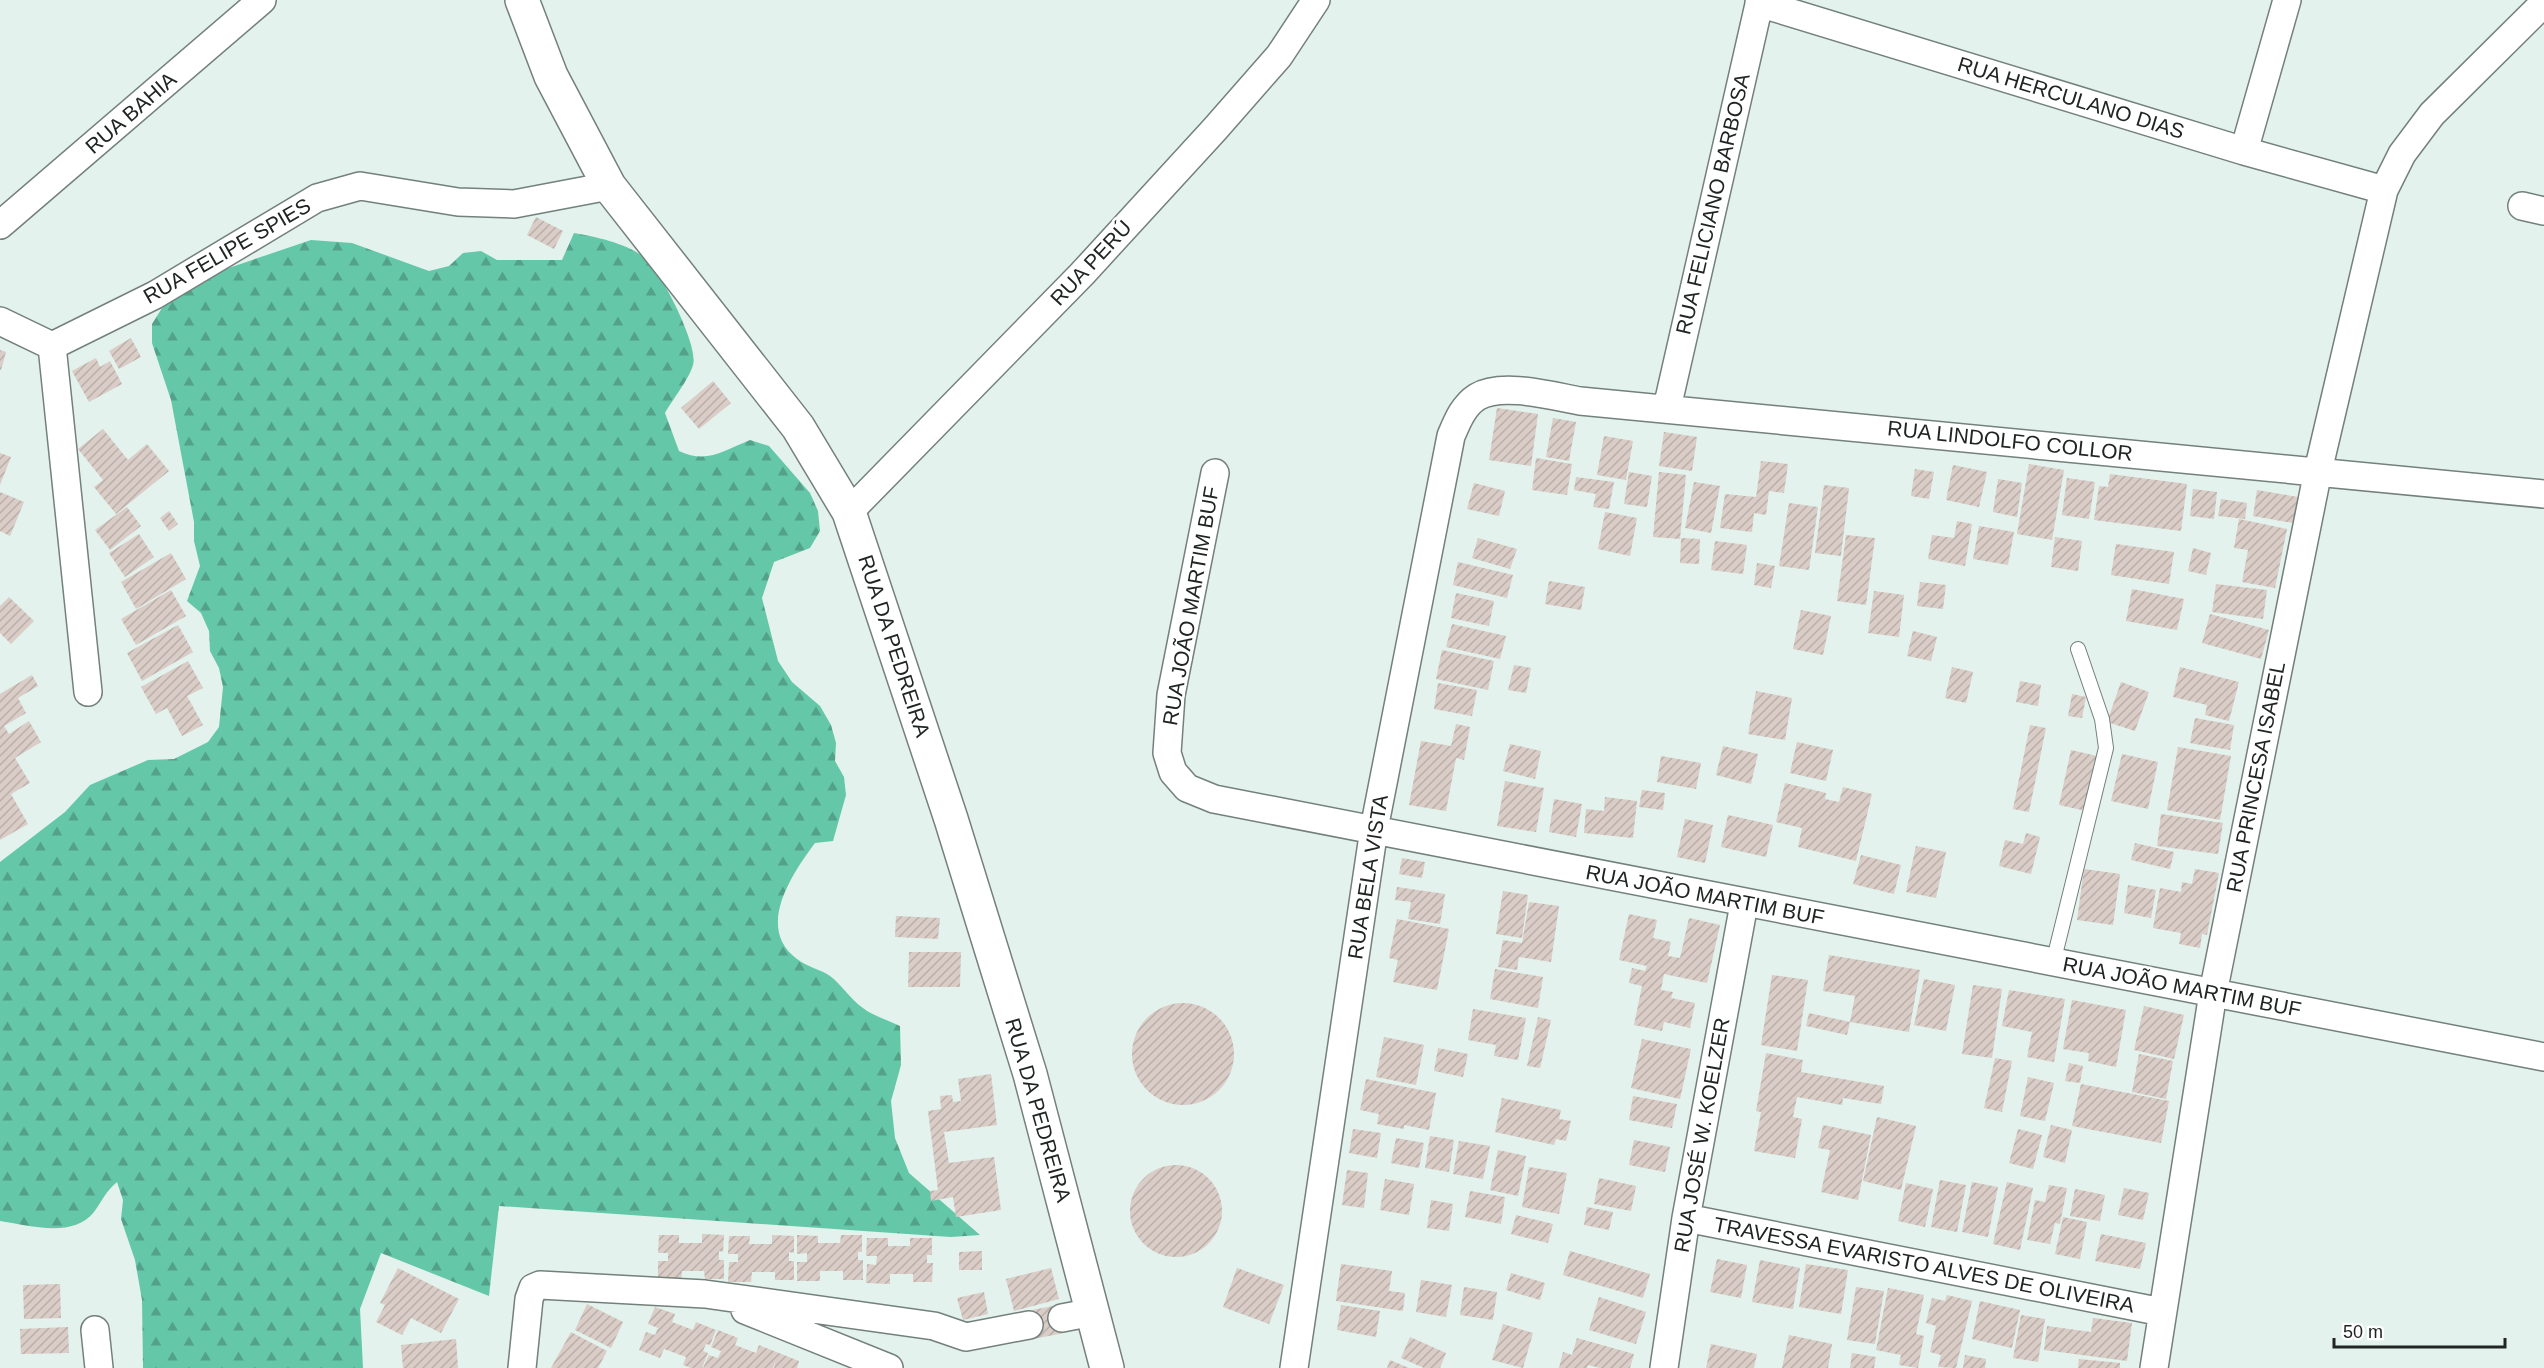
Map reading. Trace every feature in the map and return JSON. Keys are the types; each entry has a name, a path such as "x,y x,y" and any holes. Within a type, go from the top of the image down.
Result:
{"street":[{"name":"RUA BAHIA","path":"0,225 262,0"},
{"name":"RUA DA PEDREIRA","path":"522,0 551,76 609,186 798,427 849,512 951,819 1030,1074 1077,1315 1107,1368"},
{"name":"RUA PERÚ","path":"849,512 1082,274 1215,129 1279,56 1316,0"},
{"path":"2244,151 2287,0"},
{"name":"RUA HERCULANO DIAS","path":"1759,1 2244,151 2384,190"},
{"name":"RUA FELICIANO BARBOSA","path":"1667,408 1759,1"},
{"name":"RUA PRINCESA ISABEL","path":"2154,1368 2212,993 2318,471 2384,190 2402,154 2432,114 2544,3"},
{"name":"RUA FELIPE SPIES","path":"52,346 155,295 317,198 360,186 458,202 514,204 609,186"},
{"path":"0,321 52,346 88,692"},
{"name":"RUA LINDOLFO COLLOR","path":"1476,397 1497,390 1580,401 2544,494"},
{"name":"RUA BELA VISTA","path":"1294,1368 1374,829 1451,436 1461,413 1476,397"},
{"name":"RUA JOÃO MARTIM BUF","path":"1215,473 1171,695 1167,753 1173,772 1187,788 1214,799 1744,904 2544,1057"},
{"name":"RUA JOSÉ W. KOELZER","path":"1664,1368 1686,1218 1744,904"},
{"name":"TRAVESSA EVARISTO ALVES DE OLIVEIRA","path":"1686,1218 2162,1312"},
{"path":"522,1368 529,1299 533,1288 540,1285 705,1294 934,1326 966,1337 1029,1325"},
{"path":"705,1294 889,1368"},
{"path":"95,1330 99,1368"}],"lane":[{"path":"2054,963 2106,748 2102,719 2078,650"}],"green space":[{"path":"574,233 613,242 640,254 654,268 670,294 685,327 693,356 693,365 688,376 665,413 679,451 698,456 715,455 750,440 769,446 810,493 818,511 820,531 810,548 774,562 762,598 778,661 792,682 820,706 831,725 836,743 835,761 844,777 846,795 833,841 815,843 788,885 778,917 779,932 785,946 797,959 830,976 867,1011 900,1026 901,1065 891,1101 895,1138 909,1173 980,1235 951,1237 499,1206 489,1296 381,1253 360,1309 363,1368 143,1368 142,1300 135,1260 121,1219 123,1200 117,1182 94,1212 85,1220 74,1225 50,1228 0,1221 0,862 65,812 90,785 148,760 174,759 208,742 219,727 223,687 219,668 210,651 209,631 201,613 187,601 200,566 171,400 152,343 152,324 162,308 196,279 311,240 352,243 429,271 449,266 463,253 481,251 497,260 562,260"}],"building":[{"path":"536,217 563,231 554,249 527,235"},
{"path":"131,338 141,357 119,369 109,351"},
{"path":"0,350 6,352 1,370 0,370"},
{"path":"96,358 100,367 110,361 122,384 89,402 72,371"},
{"path":"713,381 731,403 699,429 681,408"},
{"path":"1497,408 1538,414 1531,466 1489,460"},
{"path":"1553,418 1576,422 1569,461 1546,457"},
{"path":"103,429 128,460 147,444 169,471 116,514 94,487 103,480 78,449"},
{"path":"1664,432 1697,437 1692,471 1659,466"},
{"path":"1604,436 1633,441 1626,480 1597,475"},
{"path":"0,453 11,457 0,485"},
{"path":"1536,458 1572,464 1567,495 1532,490"},
{"path":"1761,461 1788,464 1784,493 1769,491 1766,515 1754,513 1752,532 1720,528 1725,494 1756,497"},
{"path":"2029,464 2064,470 2052,540 2017,534"},
{"path":"1953,465 1987,472 1979,507 1946,500"},
{"path":"1915,469 1934,472 1929,499 1911,496"},
{"path":"1629,472 1652,476 1647,507 1624,504"},
{"path":"1659,472 1686,475 1680,539 1653,537"},
{"path":"2110,474 2187,484 2181,531 2094,520 2099,486 2108,487"},
{"path":"1576,477 1614,482 1609,509 1593,507 1596,494 1574,490"},
{"path":"2067,478 2095,482 2089,519 2062,515"},
{"path":"1998,479 2022,483 2017,517 1993,512"},
{"path":"1694,482 1720,486 1711,533 1685,528"},
{"path":"1474,483 1505,491 1499,516 1467,509"},
{"path":"1824,485 1849,488 1841,556 1815,553"},
{"path":"2193,489 2217,492 2214,519 2190,516"},
{"path":"2257,490 2298,497 2293,523 2253,516"},
{"path":"0,492 24,502 10,536 0,531"},
{"path":"2221,499 2247,503 2245,519 2218,516"},
{"path":"1789,503 1818,507 1809,570 1779,566"},
{"path":"127,507 141,526 110,550 95,530"},
{"path":"169,511 178,524 169,531 160,518"},
{"path":"1605,512 1637,518 1630,556 1598,549"},
{"path":"2239,519 2287,529 2275,588 2242,582 2248,550 2234,548"},
{"path":"1957,521 1972,524 1965,566 1928,559 1932,535 1954,538"},
{"path":"1979,526 2014,532 2008,565 1973,559"},
{"path":"139,534 154,557 125,577 109,553"},
{"path":"1846,535 1875,538 1866,605 1837,601"},
{"path":"2055,537 2082,541 2078,571 2051,567"},
{"path":"1478,538 1517,549 1510,569 1472,558"},
{"path":"1681,538 1700,539 1699,564 1680,563"},
{"path":"1715,541 1747,545 1743,574 1711,570"},
{"path":"2116,544 2174,552 2169,584 2111,575"},
{"path":"2193,548 2211,553 2206,575 2188,571"},
{"path":"171,553 186,579 136,609 121,582"},
{"path":"1458,562 1513,575 1507,598 1453,585"},
{"path":"1757,563 1775,566 1771,588 1754,585"},
{"path":"1549,581 1585,587 1581,610 1545,604"},
{"path":"1920,582 1946,585 1943,609 1917,606"},
{"path":"2216,584 2267,590 2263,619 2212,612"},
{"path":"2132,589 2184,599 2177,630 2126,621"},
{"path":"171,590 186,616 136,645 121,619"},
{"path":"1874,591 1904,595 1899,637 1868,633"},
{"path":"1456,593 1494,601 1489,626 1451,618"},
{"path":"9,597 34,621 11,644 0,633 0,606"},
{"path":"1801,610 1831,616 1823,655 1793,649"},
{"path":"2210,614 2269,630 2261,659 2202,643"},
{"path":"1452,624 1506,636 1500,659 1446,647"},
{"path":"178,625 193,652 142,681 127,653"},
{"path":"1913,631 1937,637 1931,661 1907,656"},
{"path":"1442,650 1494,661 1488,690 1436,679"},
{"path":"188,661 203,688 187,696 203,725 182,736 167,708 156,714 141,687"},
{"path":"1514,665 1531,668 1526,693 1508,690"},
{"path":"1952,667 1973,672 1966,703 1945,698"},
{"path":"2180,667 2239,682 2229,721 2205,715 2207,705 2173,697"},
{"path":"32,675 38,686 18,698 26,713 4,726 9,734 29,721 41,742 15,758 30,783 11,794 28,824 0,840 0,694"},
{"path":"2020,681 2041,685 2038,706 2016,702"},
{"path":"2121,682 2149,692 2135,731 2107,722"},
{"path":"1438,683 1477,690 1472,716 1434,709"},
{"path":"1756,691 1792,698 1785,740 1748,734"},
{"path":"2072,694 2086,697 2082,718 2068,716"},
{"path":"2195,718 2234,725 2230,750 2190,743"},
{"path":"1456,724 1470,727 1464,760 1456,758 1446,811 1409,805 1421,741 1451,746"},
{"path":"2030,725 2046,728 2029,812 2013,809"},
{"path":"1797,742 1833,750 1826,781 1790,773"},
{"path":"1510,744 1541,751 1535,779 1503,771"},
{"path":"1723,746 1758,754 1751,784 1716,775"},
{"path":"2178,747 2231,756 2220,820 2167,810"},
{"path":"2071,750 2097,756 2086,811 2059,805"},
{"path":"2122,754 2158,762 2148,809 2111,801"},
{"path":"1661,756 1701,763 1696,789 1657,782"},
{"path":"1505,781 1544,788 1536,832 1497,826"},
{"path":"1785,783 1826,793 1825,799 1839,802 1843,787 1872,794 1856,861 1798,847 1802,828 1776,822"},
{"path":"1642,790 1665,793 1663,810 1639,807"},
{"path":"1605,797 1637,801 1633,838 1584,833 1586,809 1604,811"},
{"path":"1554,799 1582,804 1576,837 1549,832"},
{"path":"2161,814 2223,823 2218,854 2157,846"},
{"path":"1728,815 1773,825 1766,857 1721,847"},
{"path":"1685,819 1713,825 1705,863 1677,857"},
{"path":"2026,833 2040,837 2031,874 1999,866 2005,840 2023,844"},
{"path":"2135,843 2174,852 2170,869 2131,860"},
{"path":"1916,846 1946,852 1936,898 1906,892"},
{"path":"1861,855 1901,865 1894,894 1853,884"},
{"path":"1402,858 1425,862 1422,878 1399,874"},
{"path":"2084,869 2120,874 2113,925 2077,920"},
{"path":"2195,869 2219,873 2207,935 2202,934 2200,948 2179,944 2181,933 2153,928 2160,888 2181,892 2182,882 2192,884"},
{"path":"2128,885 2156,890 2151,918 2124,913"},
{"path":"1397,887 1445,894 1440,924 1408,919 1411,902 1395,900"},
{"path":"1503,891 1528,895 1522,938 1496,934"},
{"path":"1529,902 1559,906 1551,962 1519,957 1517,970 1498,967 1503,940 1522,943"},
{"path":"1629,914 1657,920 1653,938 1671,942 1668,956 1680,958 1689,918 1720,925 1707,983 1664,974 1661,990 1673,992 1671,998 1695,1003 1690,1028 1664,1022 1662,1031 1634,1025 1642,986 1629,983 1632,968 1645,971 1647,966 1619,960"},
{"path":"896,916 940,918 938,939 895,937"},
{"path":"1397,919 1449,929 1437,990 1393,982 1398,960 1389,958"},
{"path":"909,952 961,952 960,987 908,987"},
{"path":"1829,955 1920,970 1909,1032 1850,1022 1855,996 1823,991"},
{"path":"1495,969 1543,977 1538,1008 1490,999"},
{"path":"1772,975 1808,980 1797,1051 1761,1045"},
{"path":"1924,979 1955,985 1946,1031 1914,1025"},
{"path":"1973,985 2002,989 1992,1058 1962,1054"},
{"path":"2009,990 2065,999 2054,1062 2027,1057 2032,1032 2002,1026"},
{"path":"2072,1000 2126,1010 2116,1067 2088,1061 2089,1053 2063,1049"},
{"path":"1183,1003 1202,1007 1219,1018 1230,1035 1234,1054 1230,1073 1219,1090 1202,1101 1183,1105 1164,1101 1147,1090 1136,1073 1132,1054 1136,1035 1147,1018 1164,1007"},
{"path":"2144,1006 2184,1015 2174,1059 2134,1050"},
{"path":"1473,1009 1526,1018 1518,1060 1494,1056 1496,1045 1468,1040"},
{"path":"1809,1013 1850,1022 1847,1035 1806,1026"},
{"path":"1538,1017 1551,1020 1540,1068 1527,1066"},
{"path":"1384,1037 1424,1045 1416,1085 1376,1077"},
{"path":"1642,1039 1691,1049 1680,1099 1631,1088"},
{"path":"1438,1048 1468,1054 1463,1077 1434,1071"},
{"path":"1766,1053 1803,1060 1801,1072 1884,1086 1881,1104 1843,1098 1842,1105 1797,1097 1793,1117 1802,1119 1795,1158 1754,1151 1761,1112 1756,1111"},
{"path":"2139,1054 2173,1061 2166,1099 2132,1092"},
{"path":"1995,1058 2012,1061 2002,1112 1984,1108"},
{"path":"2069,1063 2083,1066 2080,1083 2065,1081"},
{"path":"991,1074 997,1125 944,1132 949,1163 994,1157 1001,1210 956,1217 953,1197 931,1201 930,1191 938,1190 928,1111 941,1109 940,1096 952,1095 953,1102 961,1101 958,1079"},
{"path":"2028,1077 2054,1083 2045,1121 2020,1116"},
{"path":"1366,1079 1436,1093 1429,1130 1404,1125 1404,1129 1377,1124 1379,1114 1360,1110"},
{"path":"2081,1084 2169,1101 2161,1143 2072,1126"},
{"path":"1633,1096 1677,1104 1672,1128 1629,1120"},
{"path":"1502,1098 1561,1110 1559,1119 1571,1121 1566,1141 1556,1139 1554,1145 1495,1132"},
{"path":"1877,1117 1916,1126 1901,1190 1863,1181"},
{"path":"1823,1125 1871,1135 1858,1200 1821,1192 1830,1150 1818,1148"},
{"path":"2051,1125 2072,1130 2065,1163 2043,1157"},
{"path":"1353,1129 1381,1133 1377,1158 1349,1153"},
{"path":"2018,1129 2042,1135 2033,1169 2009,1163"},
{"path":"1430,1136 1454,1140 1449,1172 1425,1168"},
{"path":"1396,1138 1424,1143 1419,1168 1391,1163"},
{"path":"1634,1140 1670,1147 1665,1172 1629,1165"},
{"path":"1459,1141 1490,1146 1483,1179 1453,1174"},
{"path":"1498,1150 1526,1156 1518,1196 1490,1190"},
{"path":"1176,1165 1194,1169 1209,1178 1218,1193 1222,1211 1218,1229 1209,1244 1194,1253 1176,1257 1158,1253 1143,1244 1134,1229 1130,1211 1134,1193 1143,1178 1158,1169"},
{"path":"1529,1167 1567,1173 1559,1214 1522,1207"},
{"path":"1347,1170 1368,1173 1364,1208 1342,1205"},
{"path":"1599,1178 1636,1186 1631,1211 1594,1204"},
{"path":"1385,1179 1414,1184 1409,1215 1380,1210"},
{"path":"1940,1180 1966,1185 1957,1232 1931,1227"},
{"path":"1972,1182 1998,1187 1988,1237 1962,1232"},
{"path":"2007,1182 2033,1188 2020,1250 1993,1244"},
{"path":"1906,1183 1933,1189 1925,1227 1898,1221"},
{"path":"2049,1185 2067,1188 2060,1224 2055,1223 2050,1244 2027,1240 2035,1200 2045,1202"},
{"path":"2124,1188 2149,1193 2143,1220 2118,1215"},
{"path":"2075,1189 2105,1195 2100,1221 2070,1216"},
{"path":"1470,1191 1505,1197 1501,1224 1465,1217"},
{"path":"1431,1200 1453,1204 1449,1231 1427,1228"},
{"path":"1587,1207 1613,1212 1609,1230 1584,1225"},
{"path":"1516,1215 1553,1224 1548,1243 1511,1234"},
{"path":"2063,1217 2087,1222 2080,1259 2055,1254"},
{"path":"702,1234 724,1235 723,1252 719,1251 719,1260 724,1260 724,1279 705,1279 704,1271 682,1271 681,1281 658,1280 658,1261 668,1261 668,1253 658,1253 659,1235 679,1235 679,1243 702,1243"},
{"path":"2101,1234 2146,1243 2140,1269 2095,1261"},
{"path":"772,1235 794,1236 794,1253 789,1252 789,1261 794,1261 794,1280 775,1280 775,1272 752,1272 751,1282 728,1282 729,1262 738,1262 738,1254 728,1254 729,1236 750,1236 749,1244 772,1244"},
{"path":"797,1235 818,1236 818,1243 840,1243 841,1235 862,1235 862,1252 858,1252 858,1260 863,1260 863,1280 843,1280 843,1271 820,1271 820,1281 797,1281 797,1262 807,1262 807,1253 797,1254"},
{"path":"867,1238 888,1238 888,1246 910,1246 910,1238 932,1238 932,1255 927,1255 927,1263 933,1263 932,1282 913,1282 913,1274 890,1274 890,1284 866,1283 867,1264 876,1265 877,1256 866,1256"},
{"path":"982,1251 982,1270 959,1270 959,1252"},
{"path":"1570,1251 1650,1274 1643,1298 1563,1275"},
{"path":"1717,1259 1747,1265 1741,1298 1710,1292"},
{"path":"1760,1260 1800,1268 1793,1309 1752,1302"},
{"path":"1341,1264 1392,1271 1389,1291 1405,1293 1403,1311 1336,1301"},
{"path":"1806,1264 1848,1270 1841,1314 1799,1307"},
{"path":"398,1268 459,1299 441,1333 411,1318 402,1335 376,1322 385,1305 380,1303"},
{"path":"1051,1268 1059,1299 1014,1311 1006,1279"},
{"path":"1237,1268 1284,1285 1269,1324 1223,1307"},
{"path":"1511,1273 1545,1283 1540,1300 1506,1290"},
{"path":"1421,1280 1452,1285 1446,1317 1416,1312"},
{"path":"60,1284 61,1318 24,1319 23,1285"},
{"path":"1464,1287 1497,1292 1493,1320 1460,1315"},
{"path":"1856,1287 1884,1291 1875,1344 1847,1340"},
{"path":"1888,1288 1924,1295 1916,1334 1924,1336 1918,1368 1899,1365 1901,1355 1876,1350"},
{"path":"984,1292 988,1314 963,1320 957,1298"},
{"path":"1947,1295 1972,1301 1956,1368 1938,1367 1941,1355 1930,1352 1936,1326 1926,1323 1932,1298 1945,1301"},
{"path":"1599,1297 1646,1312 1636,1344 1589,1330"},
{"path":"1980,1301 2020,1310 2012,1348 1972,1339"},
{"path":"587,1304 623,1322 611,1348 575,1330"},
{"path":"1058,1305 1064,1333 1033,1339 1027,1311"},
{"path":"1341,1305 1380,1311 1376,1337 1337,1330"},
{"path":"655,1307 675,1314 672,1322 693,1330 696,1322 716,1330 710,1345 706,1344 703,1351 708,1353 702,1368 683,1365 686,1357 664,1349 660,1358 639,1350 646,1332 655,1335 658,1328 648,1324"},
{"path":"2021,1315 2045,1319 2038,1362 2013,1358"},
{"path":"2093,1318 2132,1323 2127,1361 2044,1350 2047,1326 2091,1332"},
{"path":"1503,1324 1533,1333 1523,1368 1492,1360"},
{"path":"68,1327 69,1353 21,1354 20,1329"},
{"path":"718,1330 738,1338 735,1345 756,1353 759,1345 799,1361 797,1368 774,1368 776,1360 773,1368 703,1368 709,1355 718,1358 721,1351 711,1347"},
{"path":"571,1332 607,1351 598,1368 551,1368"},
{"path":"1789,1335 1832,1344 1828,1368 1782,1368"},
{"path":"1410,1337 1446,1353 1440,1368 1424,1368 1401,1358"},
{"path":"1577,1338 1634,1354 1630,1368 1600,1368 1588,1365 1587,1368 1559,1368 1563,1352 1572,1355"},
{"path":"456,1339 458,1368 403,1368 401,1345"},
{"path":"1711,1344 1757,1354 1754,1368 1706,1368"},
{"path":"1852,1353 1876,1357 1874,1368 1850,1368"},
{"path":"1965,1355 1986,1359 1985,1368 1963,1368"},
{"path":"2079,1359 2120,1363 2120,1368 2078,1368"},
{"path":"1390,1360 1409,1368 1387,1368"}]}
